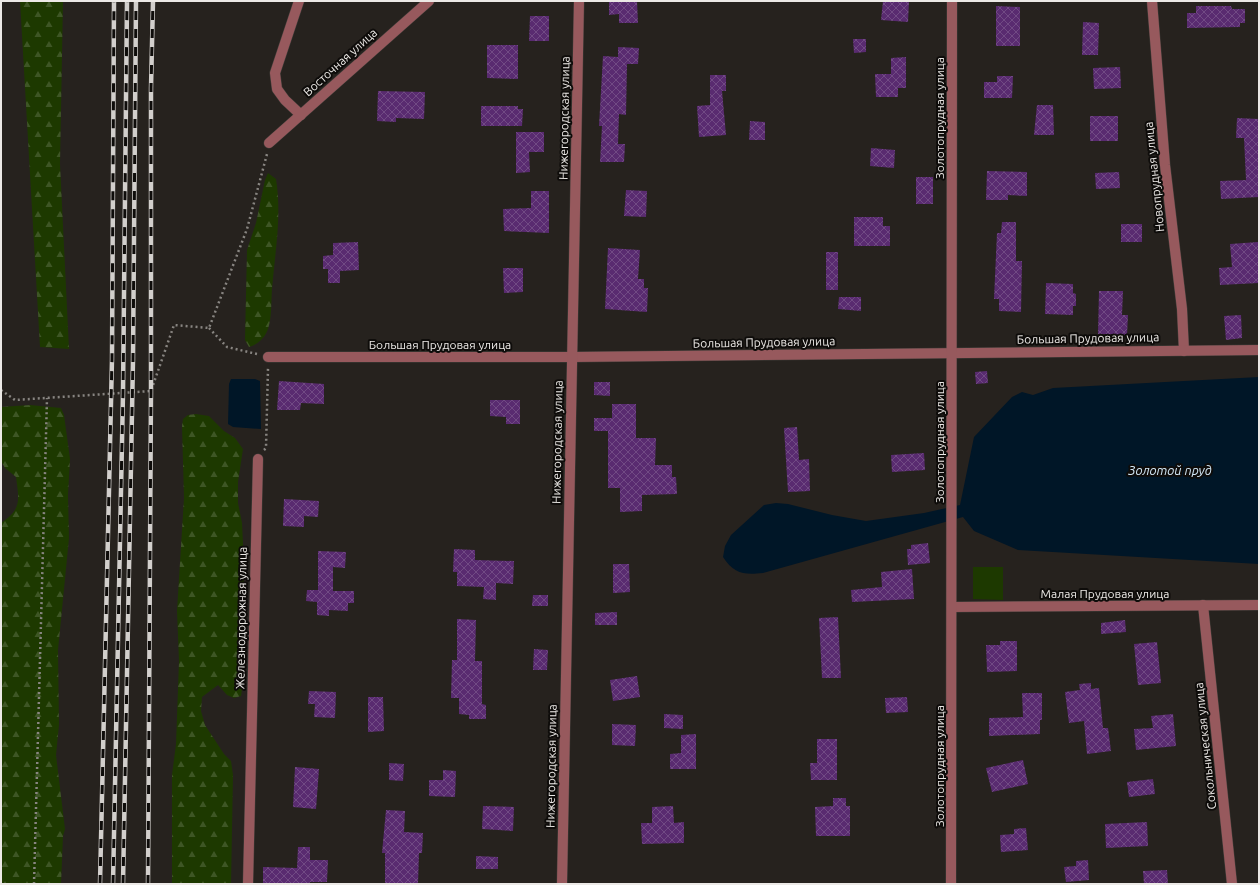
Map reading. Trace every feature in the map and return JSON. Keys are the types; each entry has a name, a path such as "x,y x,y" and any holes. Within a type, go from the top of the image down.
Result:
{"street":[{"path":"300,1 275,73 277,89 285,100 301,115"},
{"name":"Восточная улица","path":"269,143 429,1"},
{"name":"Нижегородская улица","path":"562,884 579,1"},
{"name":"Золотопрудная улица","path":"952,1 952,884"},
{"name":"Новопрудная улица","path":"1152,1 1165,165 1182,309 1184,351"},
{"name":"Большая Прудовая улица","path":"268,356 571,357 1259,350"},
{"name":"Железнодорожная улица","path":"248,884 258,459"},
{"name":"Сокольническая улица","path":"1203,605 1232,884"},
{"name":"Малая Прудовая улица","path":"952,607 1259,606"}],"path":[{"path":"209,328 247,229 269,143"},
{"path":"1,390 15,400 151,392 174,325 209,328 227,347 268,356 266,448 258,459"},
{"path":"34,884 47,398"}],"green space":[{"path":"20,1 63,1 60,164 69,349 40,347"},
{"path":"268,173 276,179 278,193 278,220 271,314 268,329 263,338 258,343 249,347 245,340 247,250 256,223 265,180"},
{"path":"30,405 61,408 64,415 70,459 68,495 69,538 58,650 59,725 56,755 65,829 63,836 61,884 1,884 1,523 13,513 16,508 18,503 18,492 16,477 5,468 1,461 1,407"},
{"path":"196,414 209,416 224,431 235,438 243,449 238,482 238,503 242,523 244,564 241,696 234,698 227,695 218,685 202,697 201,711 205,725 224,754 231,761 233,775 231,884 172,884 172,775 176,744 179,661 177,611 184,498 182,426 183,419 188,415"},
{"path":"973,567 1003,567 1003,600 973,599"}],"water":[{"name":"Золотой пруд","path":"1259,377 1259,564 1018,550 974,531 963,517 763,573 750,574 735,570 723,557 725,546 731,535 764,505 776,503 788,504 832,515 866,521 924,513 960,505 974,437 1012,397 1022,392 1033,395 1053,388"},
{"path":"231,379 255,379 260,381 261,429 233,427 228,424 229,384"}],"building":[{"path":"609,1 637,1 638,23 619,23 619,14 609,15"},
{"path":"883,1 909,1 908,22 881,20"},
{"path":"996,6 1020,7 1020,46 996,46"},
{"path":"1196,6 1231,6 1232,9 1245,9 1245,23 1240,23 1240,27 1187,28 1187,13 1196,13"},
{"path":"530,16 549,16 549,41 529,41"},
{"path":"1083,22 1099,23 1098,55 1082,55"},
{"path":"853,39 866,39 866,52 854,53"},
{"path":"487,45 518,45 518,79 487,78"},
{"path":"618,47 639,48 638,64 627,64 626,115 619,114 618,144 625,144 624,162 600,162 602,126 599,126 603,56 618,57"},
{"path":"906,57 906,88 898,88 898,97 876,97 875,74 891,74 891,58"},
{"path":"1120,67 1121,88 1094,89 1093,68"},
{"path":"710,75 726,75 726,91 722,91 726,135 699,137 697,106 710,105"},
{"path":"997,76 1013,76 1012,98 984,98 984,82 997,82"},
{"path":"378,91 425,92 424,119 396,118 396,122 377,121"},
{"path":"1037,105 1053,105 1054,135 1034,135"},
{"path":"481,106 518,106 518,109 523,109 522,126 481,126"},
{"path":"1090,116 1118,116 1118,141 1090,141"},
{"path":"1237,118 1259,119 1259,197 1221,199 1220,181 1246,180 1244,138 1236,138"},
{"path":"750,121 765,122 765,140 749,140"},
{"path":"516,132 544,132 544,152 529,152 530,172 516,173"},
{"path":"871,148 895,150 894,168 870,166"},
{"path":"987,171 1027,172 1027,196 1008,195 1008,200 986,200"},
{"path":"1119,172 1120,188 1096,189 1095,173"},
{"path":"916,177 933,177 933,204 916,204"},
{"path":"626,190 647,191 646,217 624,216"},
{"path":"531,191 549,191 549,233 504,231 503,209 531,208"},
{"path":"854,217 883,217 883,226 890,226 890,246 854,246"},
{"path":"1002,222 1016,222 1016,261 1022,261 1021,312 999,311 999,299 994,299 997,233 1001,233"},
{"path":"1121,224 1142,224 1142,242 1121,242"},
{"path":"358,242 359,270 340,271 340,283 328,283 328,269 323,269 323,256 333,255 333,243"},
{"path":"1258,242 1259,283 1220,285 1219,268 1232,267 1230,244"},
{"path":"608,248 640,250 638,279 644,279 644,288 648,288 647,312 605,309"},
{"path":"826,252 838,252 838,290 826,290"},
{"path":"503,268 523,268 523,292 504,293"},
{"path":"1046,283 1073,284 1073,293 1076,294 1076,306 1073,306 1073,315 1045,314"},
{"path":"1099,291 1123,291 1122,315 1128,315 1127,335 1098,334"},
{"path":"839,297 861,297 861,311 838,309"},
{"path":"1241,315 1242,338 1226,340 1224,316"},
{"path":"987,371 988,383 976,384 975,372"},
{"path":"279,381 324,384 324,404 301,403 300,410 277,410"},
{"path":"594,382 610,382 610,396 594,395"},
{"path":"490,400 520,400 520,424 506,424 506,417 490,416"},
{"path":"612,404 636,404 636,438 656,438 655,465 672,465 672,477 676,477 677,494 642,495 642,511 620,512 620,488 608,488 608,431 594,431 594,418 612,418"},
{"path":"797,427 799,460 809,459 810,491 788,492 784,428"},
{"path":"924,453 925,470 892,472 891,455"},
{"path":"284,499 319,501 318,517 304,516 304,527 283,526"},
{"path":"928,543 930,563 908,565 907,549 911,549 911,545"},
{"path":"454,549 475,550 475,560 514,561 513,584 496,583 496,600 483,599 484,587 457,586 457,572 453,572"},
{"path":"318,551 346,552 345,568 333,567 333,591 354,591 354,603 348,603 348,611 329,610 329,616 317,615 317,602 306,601 307,590 318,590"},
{"path":"613,564 629,564 630,592 613,593"},
{"path":"912,569 914,599 852,602 851,590 882,587 881,572"},
{"path":"533,595 548,595 548,606 532,606"},
{"path":"617,612 617,625 595,625 595,613"},
{"path":"838,617 841,678 822,678 819,618"},
{"path":"457,619 476,620 475,661 482,661 482,704 486,705 486,719 469,719 469,715 459,714 459,698 451,698 452,660 457,660"},
{"path":"1125,620 1126,632 1101,634 1101,623"},
{"path":"1000,641 1017,641 1017,671 987,672 986,645 1000,645"},
{"path":"1157,642 1161,683 1138,685 1134,644"},
{"path":"534,649 548,650 547,670 533,670"},
{"path":"637,676 640,697 613,701 610,680"},
{"path":"1091,683 1091,689 1099,688 1103,728 1108,728 1111,751 1087,754 1084,721 1069,723 1065,692 1080,690 1079,684"},
{"path":"309,691 336,692 335,718 314,717 315,704 308,704"},
{"path":"1022,693 1042,693 1042,720 1040,720 1040,734 989,736 989,718 1023,717"},
{"path":"368,697 383,697 384,731 368,732"},
{"path":"907,697 908,712 886,713 885,698"},
{"path":"664,714 683,715 683,729 664,728"},
{"path":"1173,714 1176,746 1136,750 1134,729 1153,728 1151,716"},
{"path":"612,724 636,725 635,746 612,745"},
{"path":"696,734 696,769 670,769 670,754 681,753 681,735"},
{"path":"817,739 837,739 837,780 811,780 810,763 817,763"},
{"path":"1023,760 1028,784 992,792 986,768"},
{"path":"389,763 404,764 403,781 389,780"},
{"path":"295,767 319,769 316,809 293,807"},
{"path":"443,770 456,771 455,797 429,796 429,780 443,780"},
{"path":"1153,779 1155,794 1129,797 1127,782"},
{"path":"833,798 846,798 846,806 850,806 850,836 816,836 815,807 833,806"},
{"path":"483,806 514,807 513,831 482,829"},
{"path":"673,806 674,823 684,822 684,843 642,844 641,823 652,823 652,807"},
{"path":"386,810 405,811 404,832 423,833 422,853 419,853 418,884 385,884 385,853 382,853"},
{"path":"1147,822 1148,846 1106,848 1105,824"},
{"path":"1026,828 1028,850 1001,852 1000,835 1014,834 1014,829"},
{"path":"298,847 310,847 310,860 328,860 327,882 310,882 309,884 263,883 263,867 297,868"},
{"path":"476,856 498,857 498,869 476,869"},
{"path":"1088,860 1089,880 1066,882 1064,867 1076,866 1076,861"},
{"path":"1167,870 1168,884 1144,884 1143,871"}],"railway":[{"path":"100,884 112,359 114,1"},
{"path":"113,884 123,393 127,1"},
{"path":"123,884 133,360 136,1"},
{"path":"148,884 151,88 153,1"}]}
